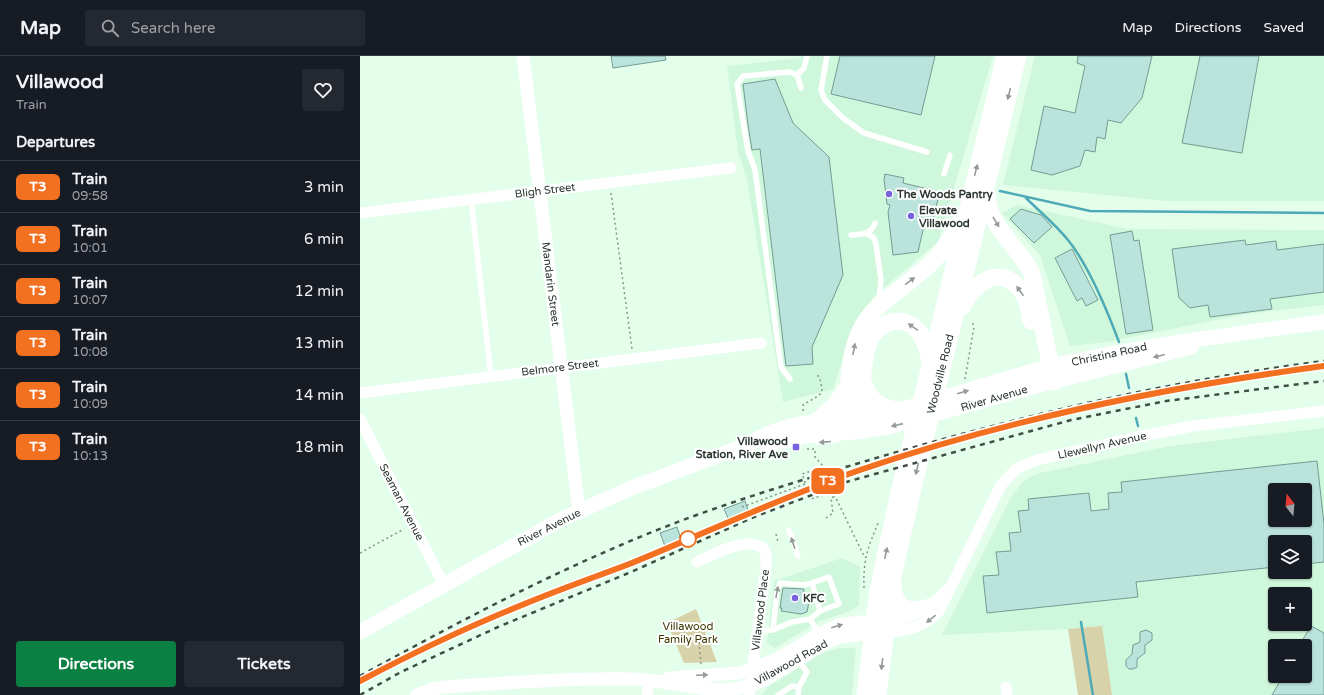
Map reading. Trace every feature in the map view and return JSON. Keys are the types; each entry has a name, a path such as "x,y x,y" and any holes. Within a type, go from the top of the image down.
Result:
{"main road":[{"name":"Woodville Road","path":"878,695 878,591 904,499 929,392 952,327 1005,56"},
{"name":"Woodville Road","path":"929,392 930,361 1018,56"},
{"path":"810,418 836,404 847,387 856,341 869,315 940,255 979,187"},
{"path":"979,187 992,215 1027,264 1032,274 1047,375"},
{"path":"952,327 965,301 977,284 993,277 1002,277 1010,280 1022,292 1026,300 1047,375"},
{"path":"855,425 870,341 880,327 888,322 903,322 911,324 918,330 922,337 930,361"},
{"name":"Christina Road","path":"898,410 1047,375 1162,344 1324,322"},
{"name":"River Avenue","path":"360,632 540,530 666,475 749,444 767,434 810,418 855,425 901,424 1047,375"},
{"path":"863,381 869,396 877,404 883,408 898,410"},
{"path":"847,387 855,425"},
{"name":"River Avenue","path":"749,444 768,444 855,425 898,410"},
{"name":"Woodville Road","path":"865,695 879,628 892,581 904,499"},
{"path":"892,581 896,599 904,609 912,610 930,607"}],"street":[{"name":"Mandarin Street","path":"523,56 579,512"},
{"name":"Bligh Street","path":"360,213 731,168"},
{"name":"Belmore Street","path":"360,393 761,343"},
{"name":"Llewellyn Avenue","path":"879,628 906,630 927,623 944,604 951,586 1001,485 1017,468 1037,460 1172,430 1244,419 1324,411"},
{"name":"Seaman Avenue","path":"360,419 444,585"},
{"name":"Villawood Place","path":"697,562 737,546 751,544 763,548 766,554 766,566 750,690"},
{"name":"Llewellyn Avenue","path":"879,628 914,616 930,607 951,586"},
{"name":"Villawood Road","path":"650,680 701,688 750,690 770,676 819,634 838,625 879,628"},
{"name":"Villawood Road","path":"417,695 432,689 444,687 582,679 650,680 701,675 727,675 753,670 839,638 879,628"},
{"path":"647,695 650,680"}],"lane":[{"path":"797,75 804,68 807,56"},
{"path":"827,56 821,90 825,100 842,118 864,133 927,152"},
{"path":"790,379 781,366 755,170 748,151 737,84 743,76 789,72 797,75"},
{"path":"797,75 801,88"},
{"path":"944,174 950,155"},
{"path":"471,199 491,376"},
{"path":"851,236 867,234 873,230 875,223"},
{"path":"867,234 874,238 876,244 881,280 879,305"},
{"path":"808,443 837,440 855,425"},
{"path":"768,444 802,446"},
{"path":"789,530 798,556"},
{"path":"758,631 773,630 792,622 810,619 820,611 839,604 830,577 804,585 780,583 777,591 773,630"},
{"path":"812,583 820,611"},
{"path":"810,619 819,634"},
{"path":"795,655 807,672 799,687 798,695"},
{"path":"778,695 792,686 799,687"}],"path":[{"path":"609,183 633,358"},
{"path":"810,418 803,405 822,392 821,382 817,374"},
{"path":"802,446 815,449 815,457 824,467 802,474 811,499 833,492 865,558"},
{"path":"742,507 805,484"},
{"path":"826,518 833,513 831,498 836,496"},
{"path":"864,591 865,558 880,518"},
{"path":"360,553 413,524"},
{"path":"776,534 778,542"},
{"path":"699,642 701,669"}],"shaded area":[{"path":"801,56 993,56 938,242 874,296 851,334 833,389 783,402 747,179 738,152 727,66 801,58"},
{"path":"1035,56 1324,56 1324,201 1166,201 1003,185"},
{"path":"1017,205 1128,229 1324,230 1324,305 1247,314 1107,342 1070,346 1040,255 1002,213"},
{"path":"1324,428 1324,695 1112,695 1101,626 942,635 1011,497 1023,482 1040,473 1170,446"},
{"path":"842,558 860,567 859,605 851,611 820,621 775,648 767,643 774,581"},
{"path":"840,648 856,648 852,695 761,695 769,686 825,652"}],"green space":[{"name":"Villawood Family Park","path":"696,609 717,662 684,663 667,623"},
{"path":"1102,626 1112,695 1078,695 1068,629"}],"building":[{"path":"611,56 665,56 666,60 613,68"},
{"path":"840,56 935,56 921,115 831,94"},
{"path":"1078,56 1152,56 1142,98 1121,123 1108,120 1105,139 1097,137 1095,152 1085,150 1080,166 1052,175 1031,170 1044,106 1075,113 1085,66 1077,63"},
{"path":"1200,56 1259,56 1242,153 1182,143"},
{"path":"775,79 793,123 829,157 843,275 812,347 813,364 786,366 760,149 752,150 748,125 743,84"},
{"name":"Elevate Villawood","path":"885,174 904,178 903,183 940,192 932,222 925,221 918,252 893,255 888,212 890,205 887,204 884,179"},
{"path":"1021,209 1041,215 1052,227 1034,243 1010,219"},
{"path":"1132,231 1134,241 1139,240 1153,330 1126,334 1110,235"},
{"path":"1245,240 1246,245 1276,241 1277,250 1324,244 1324,292 1270,299 1272,309 1210,317 1208,305 1190,308 1179,298 1172,249"},
{"path":"1072,249 1098,300 1086,306 1082,298 1077,301 1055,258"},
{"path":"1317,461 1324,524 1324,562 1312,563 1312,535 1268,535 1268,568 1136,582 1138,597 987,613 983,576 999,575 996,552 1011,551 1009,533 1021,532 1018,511 1029,510 1028,499 1089,493 1091,511 1109,509 1108,493 1122,492 1121,482"},
{"path":"745,501 748,510 728,518 724,509"},
{"path":"677,527 681,539 665,546 660,533"},
{"path":"783,588 804,589 803,596 810,597 807,612 801,614 781,611 782,608 780,608"},
{"path":"1312,627 1324,633 1324,695 1272,695 1279,683 1312,683 1312,639 1303,639 1308,631 1312,631"},
{"path":"1146,630 1152,633 1152,640 1145,645 1145,653 1137,659 1137,667 1129,669 1126,666 1126,660 1132,654 1133,645 1140,642 1140,632"}],"waterway":[{"path":"1000,191 1090,211 1324,213"},
{"path":"1026,198 1058,229 1076,251 1097,289 1119,342"},
{"path":"1126,374 1129,388"},
{"path":"1136,418 1138,426"},
{"path":"1081,622 1093,695"}],"railway":[{"path":"360,676 489,607 555,575 621,545 685,519 751,496 883,456 1047,412 1157,388 1324,361"},
{"path":"360,695 401,672 498,627 631,572 754,517 846,482 1071,420 1166,401 1324,381"},
{"path":"823,484 889,461"},
{"path":"415,653 520,605 697,536"}],"train":[{"name":"T3","path":"360,681 441,640 520,605 630,563 831,480 881,463 955,441 1051,416 1117,401 1251,376 1324,366"}],"place":[{"name":"The Woods Pantry","path":"889,194"},
{"name":"Elevate Villawood","path":"911,216"},
{"name":"Villawood Station, River Ave","path":"796,447"},
{"name":"KFC","path":"795,598"}]}
